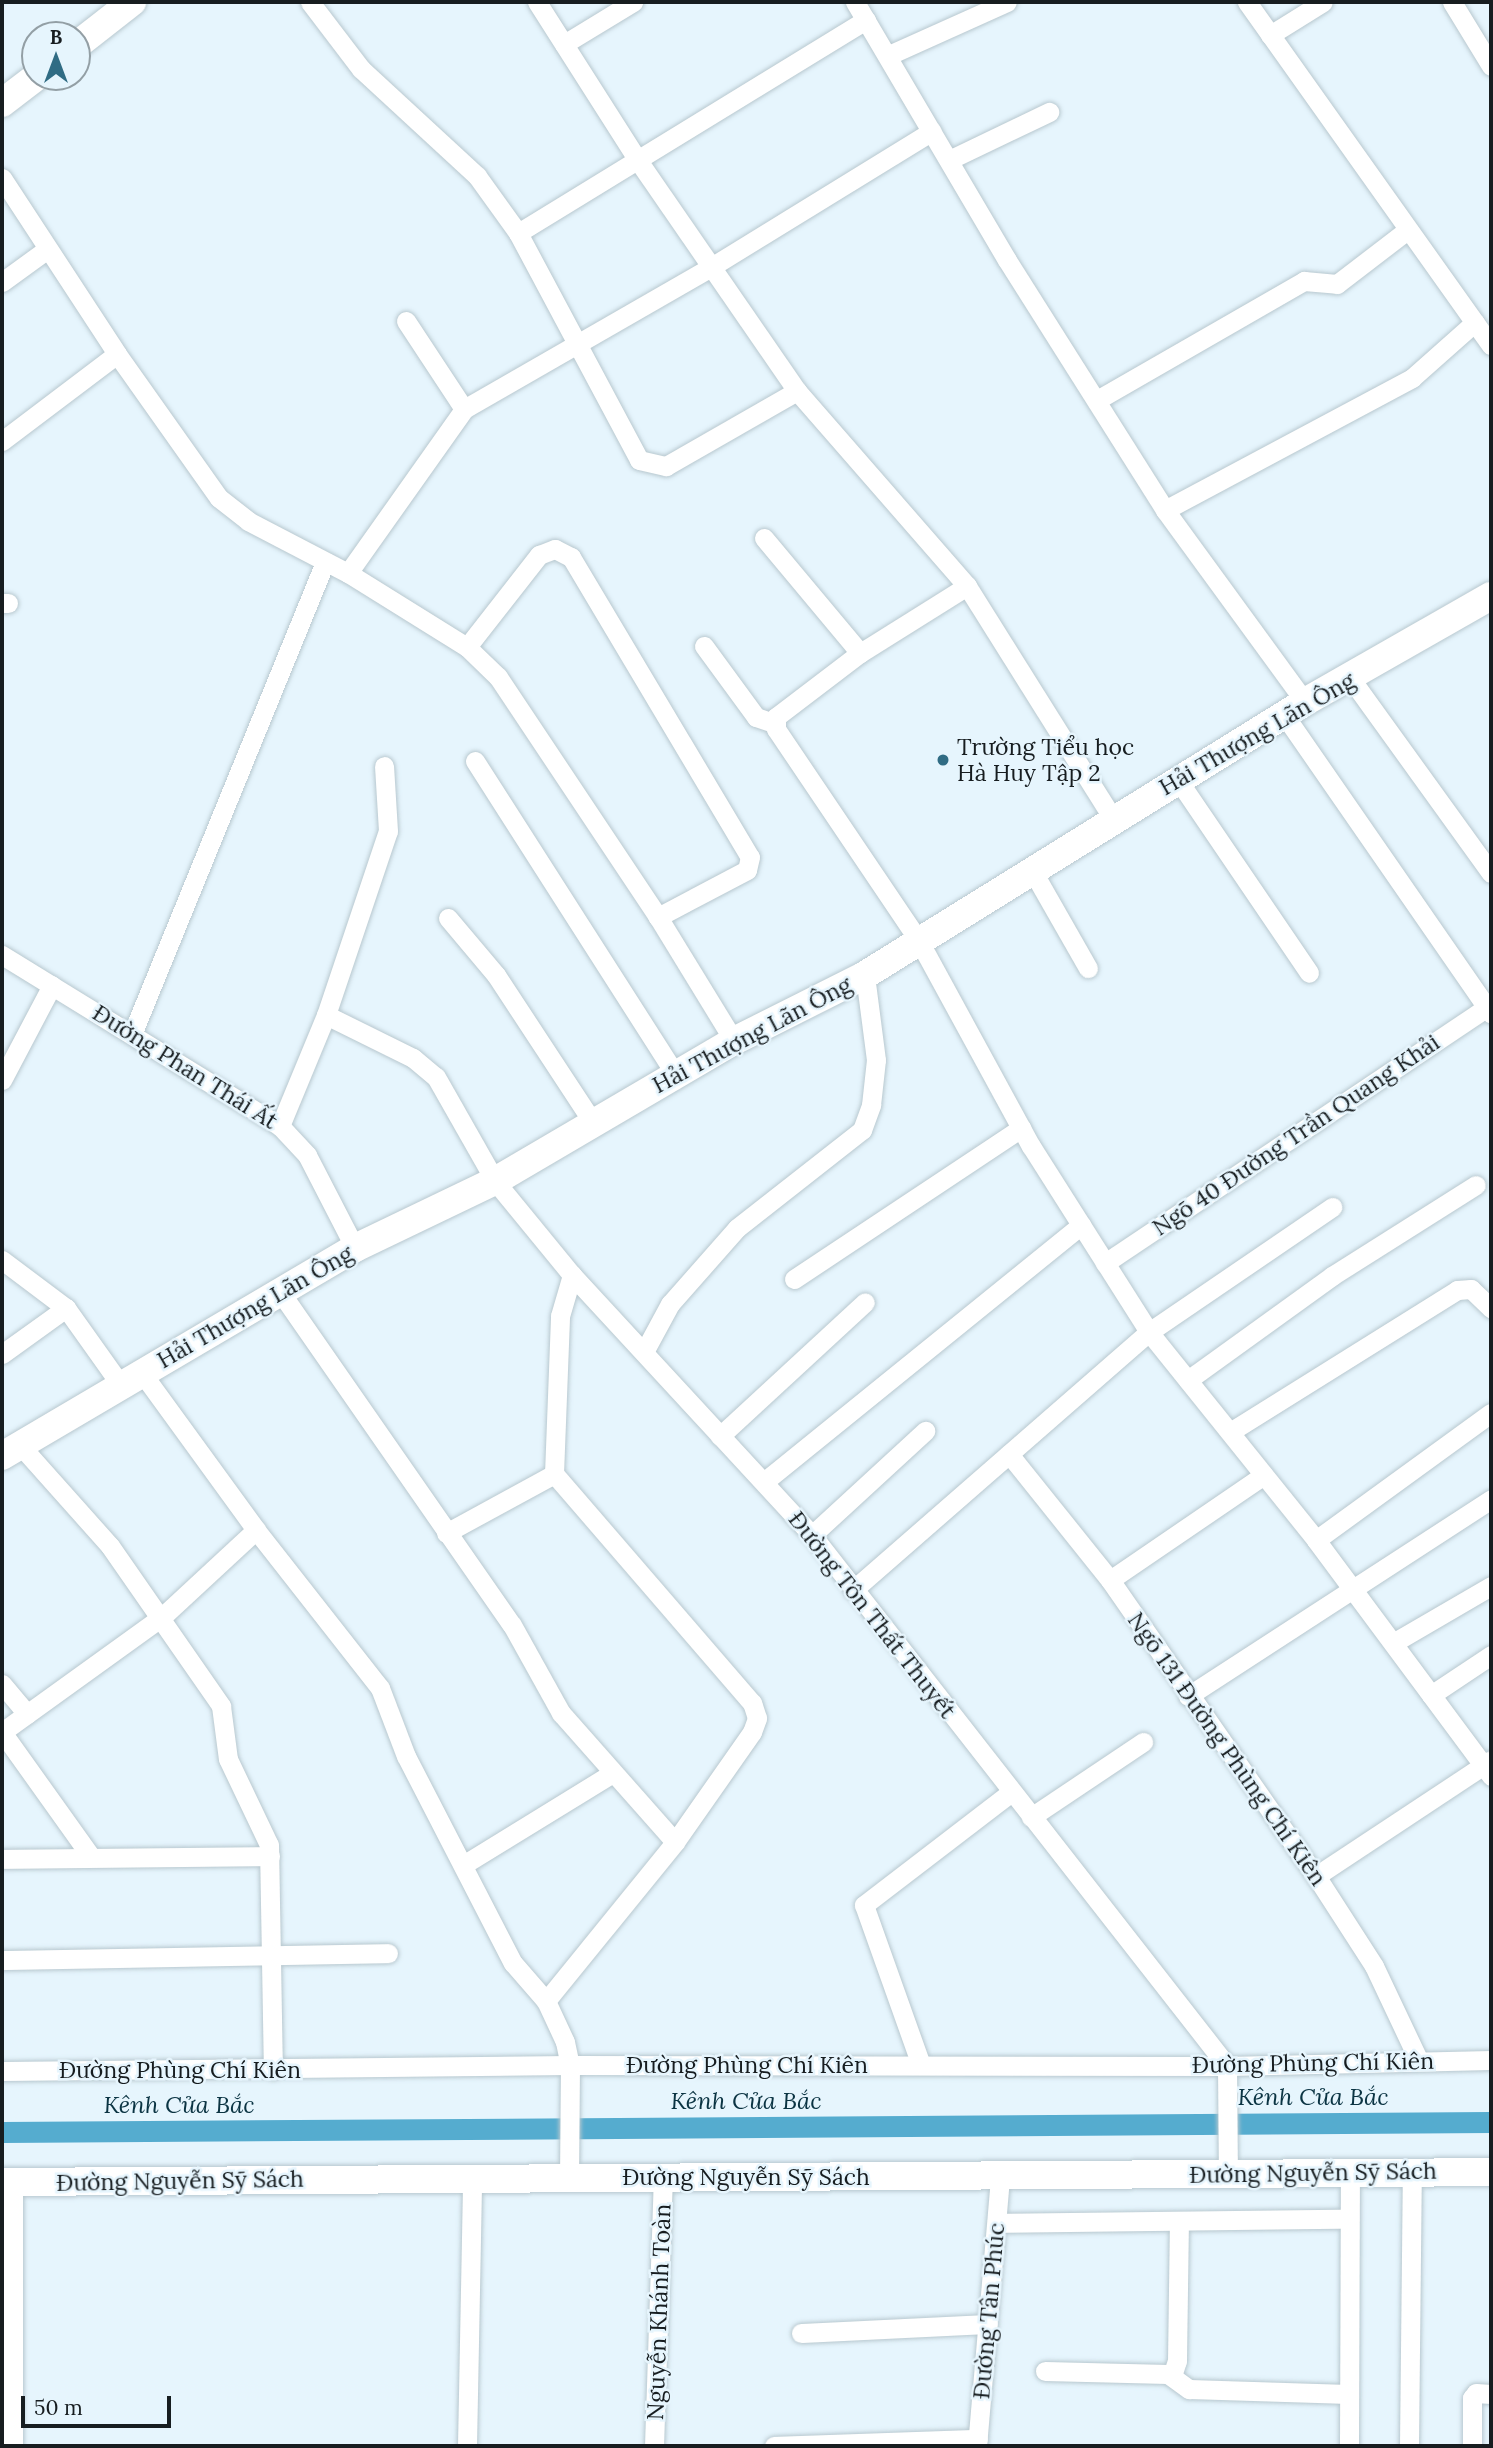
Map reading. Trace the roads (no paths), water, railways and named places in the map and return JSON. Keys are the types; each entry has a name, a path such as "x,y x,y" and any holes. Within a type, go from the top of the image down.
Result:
{"street":[{"path":"91,34 132,2"},
{"path":"310,2 361,69 465,162 518,233 635,454 653,466 672,463 797,391"},
{"path":"537,2 639,162 797,391 967,586 1113,819"},
{"path":"564,44 633,2"},
{"path":"855,2 951,159 1007,260 1489,1011"},
{"path":"888,55 1007,2"},
{"path":"1247,2 1406,231 1491,345"},
{"path":"1270,35 1323,2"},
{"path":"1452,2 1491,66"},
{"path":"518,233 639,162 866,20"},
{"path":"3,100 21,87"},
{"path":"951,159 1049,112"},
{"path":"348,573 464,409 711,267 932,131"},
{"path":"2,178 46,250 219,498 248,521 348,573 467,647 509,692 658,917 734,1041"},
{"path":"1097,400 1304,281 1337,284 1406,231"},
{"path":"2,282 46,250"},
{"path":"406,321 464,409"},
{"path":"1165,510 1412,378 1475,322"},
{"path":"2,441 117,354"},
{"path":"764,538 860,653"},
{"path":"467,647 539,555 555,549 571,557 750,857 747,870 658,917"},
{"path":"133,1032 325,562"},
{"path":"773,723 860,653 967,586"},
{"name":"Hải Thượng Lãn Ông","path":"11,1450 355,1248 495,1181 734,1041 865,975 1113,819 1295,709 1491,596"},
{"path":"704,646 756,717 773,723 919,941 1021,1128 1149,1332 1316,1540 1488,1767 1316,1876"},
{"path":"1351,679 1491,873"},
{"path":"475,761 675,1074"},
{"path":"281,1126 326,1015 388,831 384,766"},
{"path":"1178,780 1309,972"},
{"path":"1032,870 1088,968"},
{"path":"448,918 496,975 594,1124"},
{"name":"Đường Phan Thái Ất","path":"2,955 133,1032 281,1126 307,1155 355,1248"},
{"path":"644,1352 670,1304 737,1228 862,1130 871,1105 876,1060 865,975"},
{"path":"2,1080 52,985"},
{"name":"Ngõ 40 Đường Trần Quang Khải","path":"1105,1263 1489,1011"},
{"name":"Đường Tôn Thất Thuyết","path":"326,1015 423,1064 436,1077 495,1181 572,1275 812,1535 1228,2075"},
{"path":"794,1279 1021,1128"},
{"path":"1188,1380 1332,1276 1476,1185"},
{"path":"853,1590 1149,1332 1332,1207"},
{"path":"765,1481 1081,1225"},
{"path":"2,1260 66,1308 131,1379 256,1530 380,1688 407,1756 513,1963 546,2001 570,2065 569,2163"},
{"path":"546,2001 675,1842 752,1732 756,1710 554,1474 560,1316 572,1275"},
{"path":"1230,1432 1457,1290 1471,1289 1491,1308"},
{"path":"281,1293 512,1625 561,1713 611,1774 675,1842"},
{"path":"720,1436 865,1302"},
{"path":"2,1354 66,1308"},
{"path":"1316,1540 1491,1413"},
{"path":"812,1535 925,1431"},
{"path":"11,1450 90,1522 163,1616 221,1706 228,1759 265,1830 270,1856 268,1954 272,2070"},
{"name":"Ngõ 131 Đường Phùng Chí Kiên","path":"1009,1454 1110,1580 1188,1696 1316,1876 1374,1966 1419,2061"},
{"path":"446,1533 554,1474"},
{"path":"1110,1580 1264,1475"},
{"path":"1188,1696 1491,1499"},
{"path":"91,1857 2,1732 163,1616 256,1530"},
{"path":"1393,1643 1491,1586"},
{"path":"1431,1695 1491,1655"},
{"path":"2,1684 27,1714"},
{"path":"1031,1818 1143,1742"},
{"path":"463,1865 611,1774"},
{"path":"921,2065 864,1905 1011,1792"},
{"path":"2,1859 270,1856"},
{"path":"2,1960 388,1953"},
{"name":"Đường Phùng Chí Kiên","path":"2,2071 570,2065 921,2065 1228,2075 1419,2061 1491,2060"},
{"path":"1228,2075 1228,2174"},
{"name":"Đường Nguyễn Sỹ Sách","path":"7,2182 472,2178 569,2163 663,2177 1491,2172"},
{"path":"1409,2446 1412,2172"},
{"path":"1349,2446 1350,2173"},
{"name":"Đường Tân Phúc","path":"978,2443 1000,2176"},
{"name":"Nguyễn Khánh Toàn","path":"654,2446 663,2177"},
{"path":"467,2446 472,2178"},
{"path":"7,2182 13,2446"},
{"path":"997,2223 1349,2219"},
{"path":"1172,2375 1179,2221"},
{"path":"801,2333 988,2324"},
{"path":"1045,2371 1172,2375 1189,2389 1349,2394"},
{"path":"1472,2446 1472,2398 1476,2393 1491,2394"},
{"path":"775,2446 978,2443"}],"waterway":[{"name":"Kênh Cửa Bắc","path":"2,2132 1491,2122"}],"place":[{"name":"Trường Tiểu học Hà Huy Tập 2","path":"943,760"}]}
